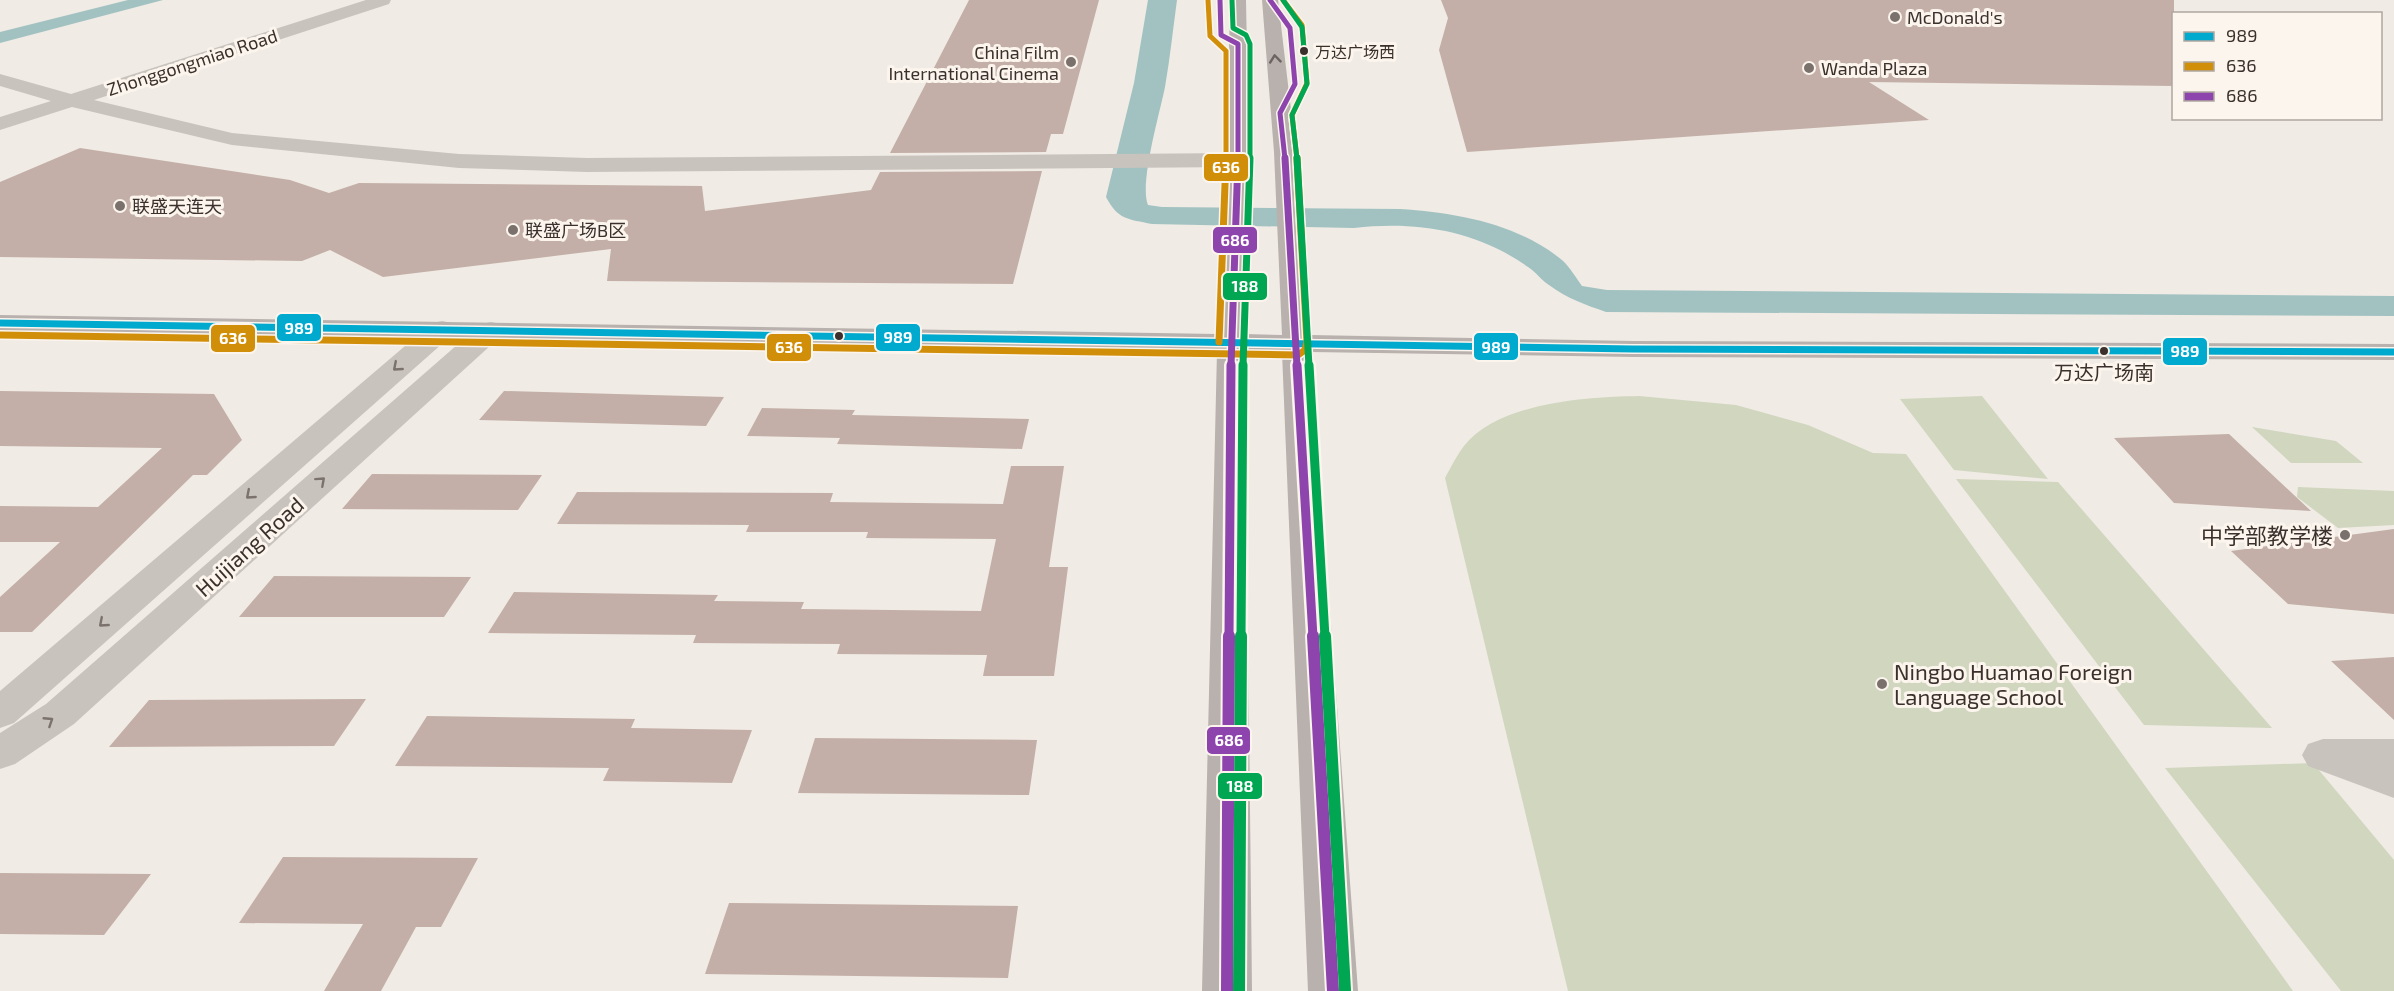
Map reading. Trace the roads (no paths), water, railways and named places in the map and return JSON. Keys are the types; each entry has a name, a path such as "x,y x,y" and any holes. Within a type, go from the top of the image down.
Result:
{"main road":[{"path":"1227,991 1231,342 1238,160 1238,0"},
{"path":"1270,0 1285,152 1333,991"},
{"path":"0,323 1645,349 2394,352"}],"street":[{"name":"Zhonggongmiao Road","path":"0,124 383,0"},
{"path":"0,80 72,101 232,139 459,161 633,165 1238,160"},
{"name":"Huijiang Road","path":"0,713 442,329"},
{"name":"Huijiang Road","path":"0,753 60,714 491,330"},
{"path":"2394,755 2323,755 2394,782"}],"water":[{"path":"128,0 163,0 0,43 0,32"},
{"path":"1148,0 1177,0 1165,87 1148,165 1146,195 1148,205 1400,209 1443,213 1485,222 1525,237 1562,260 1582,286 1607,290 2394,296 2394,316 1606,312 1562,294 1508,254 1488,244 1445,231 1400,226 1354,228 1152,224 1130,219 1115,210 1106,197 1134,83"}],"place":[{"name":"McDonald's","path":"1895,17"},
{"name":"万达广场西","path":"1304,51"},
{"name":"China Film International Cinema","path":"1071,62"},
{"name":"Wanda Plaza","path":"1809,68"},
{"name":"联盛天连天","path":"120,206"},
{"name":"联盛广场B区","path":"513,230"},
{"name":"万达广场南","path":"2104,351"},
{"name":"中学部教学楼","path":"2345,535"},
{"name":"Ningbo Huamao Foreign Language School","path":"1882,684"}]}
